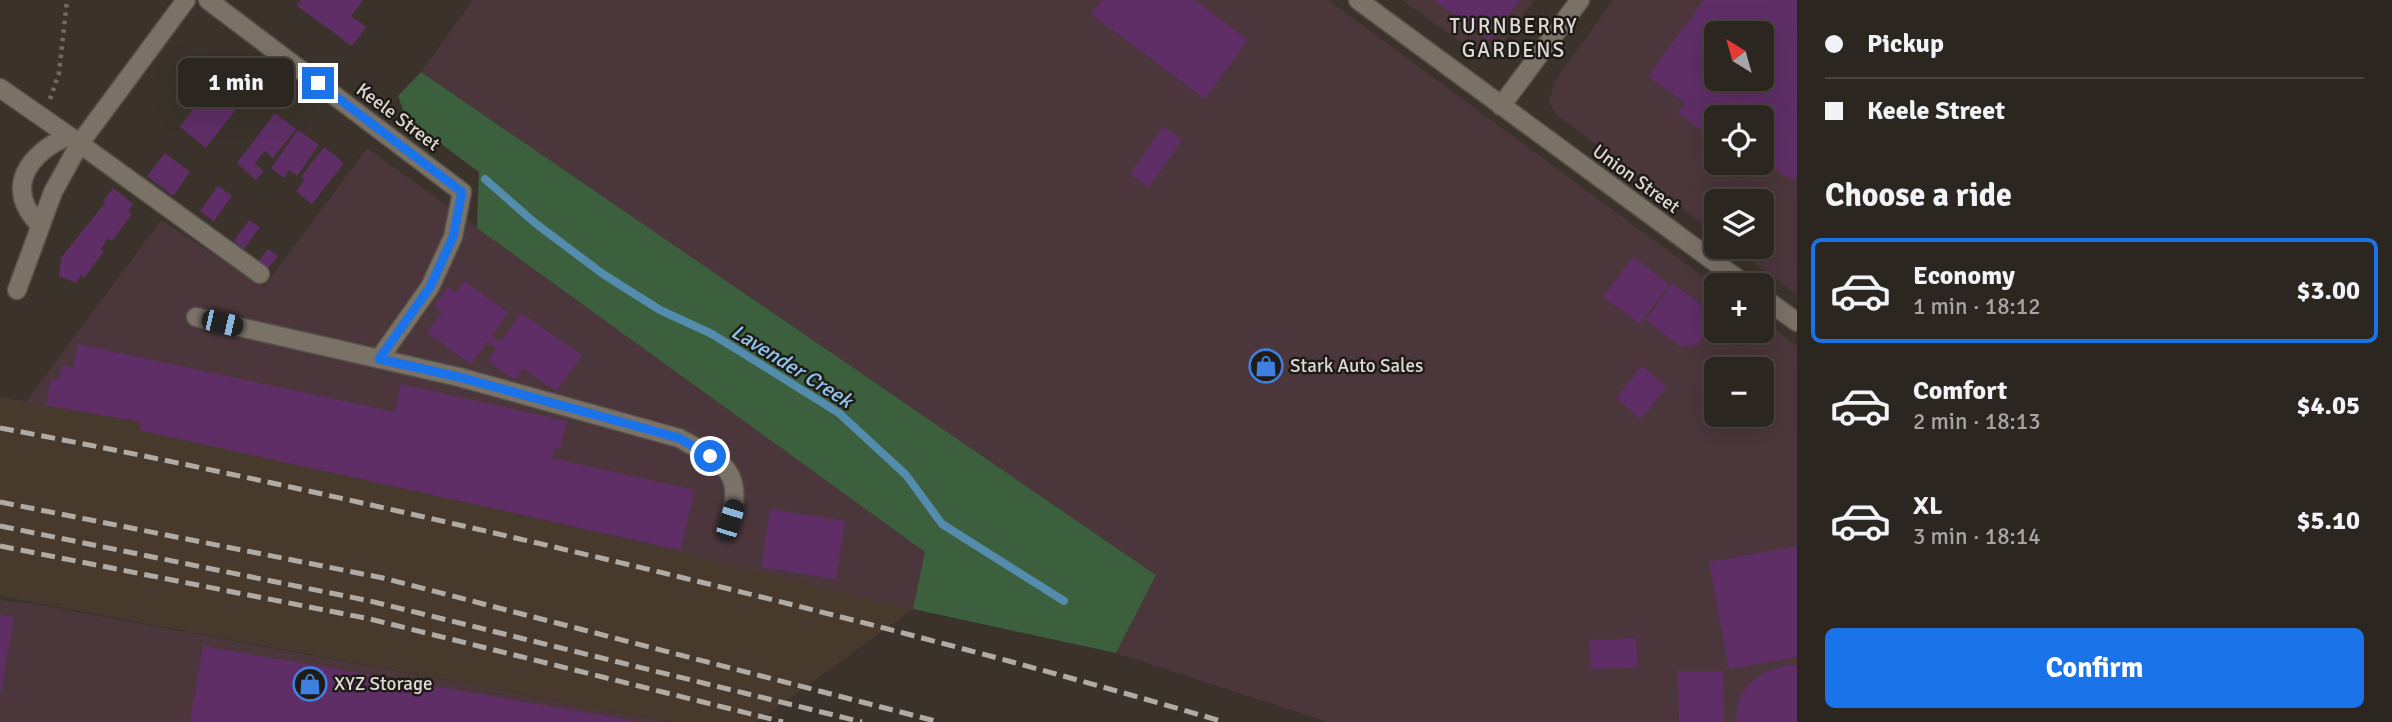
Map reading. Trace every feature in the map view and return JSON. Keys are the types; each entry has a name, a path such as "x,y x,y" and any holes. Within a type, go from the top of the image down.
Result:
{"street":[{"path":"17,290 75,140 186,0"},
{"name":"Union Street","path":"1358,0 1730,273"},
{"path":"1501,106 1580,0"},
{"name":"Keele Street","path":"219,3 462,192 453,237 430,287 379,359"},
{"path":"0,88 260,274"},
{"path":"40,225 30,215 22,196 22,175 39,153 75,140"},
{"path":"1774,306 1797,322"},
{"path":"196,317 459,377 679,438 710,456 731,474 738,495 730,520"}],"path":[{"path":"41,117 59,73 67,0"}],"shaded area":[{"name":"Stark Auto Sales","path":"473,0 1328,0 1704,277 1704,343 1774,343 1774,329 1797,346 1797,722 1328,722 1116,653 1156,575 421,72"},
{"path":"1402,0 1534,0 1493,56 1486,60"},
{"path":"1613,0 1797,0 1797,295 1774,278 1774,273 1768,273 1749,259 1774,259 1774,189 1704,189 1704,225 1557,115 1549,103 1554,82"},
{"path":"367,148 926,552 913,609 395,485 139,430 140,422 25,403 161,220 264,287"},
{"path":"0,397 141,422 139,429 395,485 913,609 757,722 670,722 0,596"},
{"path":"0,600 40,605 670,722 0,722"}],"green space":[{"path":"421,72 1156,575 1116,653 913,609 925,552 477,228 479,172 406,118 398,96"}],"building":[{"path":"301,0 363,0 351,16 366,27 352,46 297,6"},
{"path":"1102,0 1195,0 1248,40 1205,99 1091,14"},
{"path":"1434,0 1520,0 1490,41"},
{"path":"1704,0 1797,0 1797,176 1793,181 1774,168 1774,105 1704,105 1704,132 1678,113 1685,103 1648,76"},
{"path":"218,77 230,86 237,85 245,97 206,148 180,127"},
{"path":"275,113 296,129 273,158 265,151 255,163 263,171 256,180 237,163"},
{"path":"1163,127 1182,140 1149,187 1130,174"},
{"path":"298,130 319,145 297,176 289,170 284,178 271,168"},
{"path":"324,147 344,163 312,204 296,191 305,180 301,177"},
{"path":"165,153 190,172 173,196 147,176"},
{"path":"218,186 232,196 214,221 200,211"},
{"path":"113,188 133,204 128,211 132,214 112,241 108,238 101,249 104,251 84,278 81,275 76,283 59,276 61,258 105,203 103,201"},
{"path":"249,220 260,227 244,249 234,241"},
{"path":"268,249 278,256 267,270 257,263"},
{"path":"1633,257 1669,284 1640,324 1603,297"},
{"path":"464,281 508,312 492,336 501,342 521,313 582,355 556,391 523,368 515,380 488,361 496,349 487,342 471,364 427,333 442,312 434,306 448,287 456,293"},
{"path":"1672,283 1704,306 1704,336 1698,345 1681,347 1646,320"},
{"path":"78,344 395,412 401,384 567,421 560,449 554,447 552,458 694,490 681,550 139,430 141,422 46,405 51,379 59,380 62,365 73,368"},
{"path":"1642,366 1667,387 1641,419 1616,398"},
{"path":"770,509 845,521 836,579 761,567"},
{"path":"1797,546 1797,657 1729,669 1709,562"},
{"path":"0,615 14,617 1,691 0,691"},
{"path":"1636,638 1638,667 1591,669 1590,640"},
{"name":"XYZ Storage","path":"203,646 635,721 635,722 190,722"},
{"path":"1782,666 1797,666 1797,722 1735,722 1739,699 1750,683 1765,672"},
{"path":"1678,671 1723,671 1724,722 1679,722"}],"waterway":[{"name":"Lavender Creek","path":"485,179 535,223 603,274 660,310 712,334 839,413 906,475 942,524 1064,601"}],"railway":[{"path":"0,428 260,480 608,560 961,648 1224,722"},
{"path":"0,502 383,578 939,722"},
{"path":"0,526 370,601 862,722"},
{"path":"0,546 370,619 783,722"}],"place":[{"name":"Stark Auto Sales","path":"1266,366"},
{"name":"XYZ Storage","path":"310,684"}],"district":[{"name":"TURNBERRY GARDENS","path":"1514,38"}],"route":[{"path":"318,83 462,192 453,237 430,287 379,359 459,377 679,438 710,456"}]}
